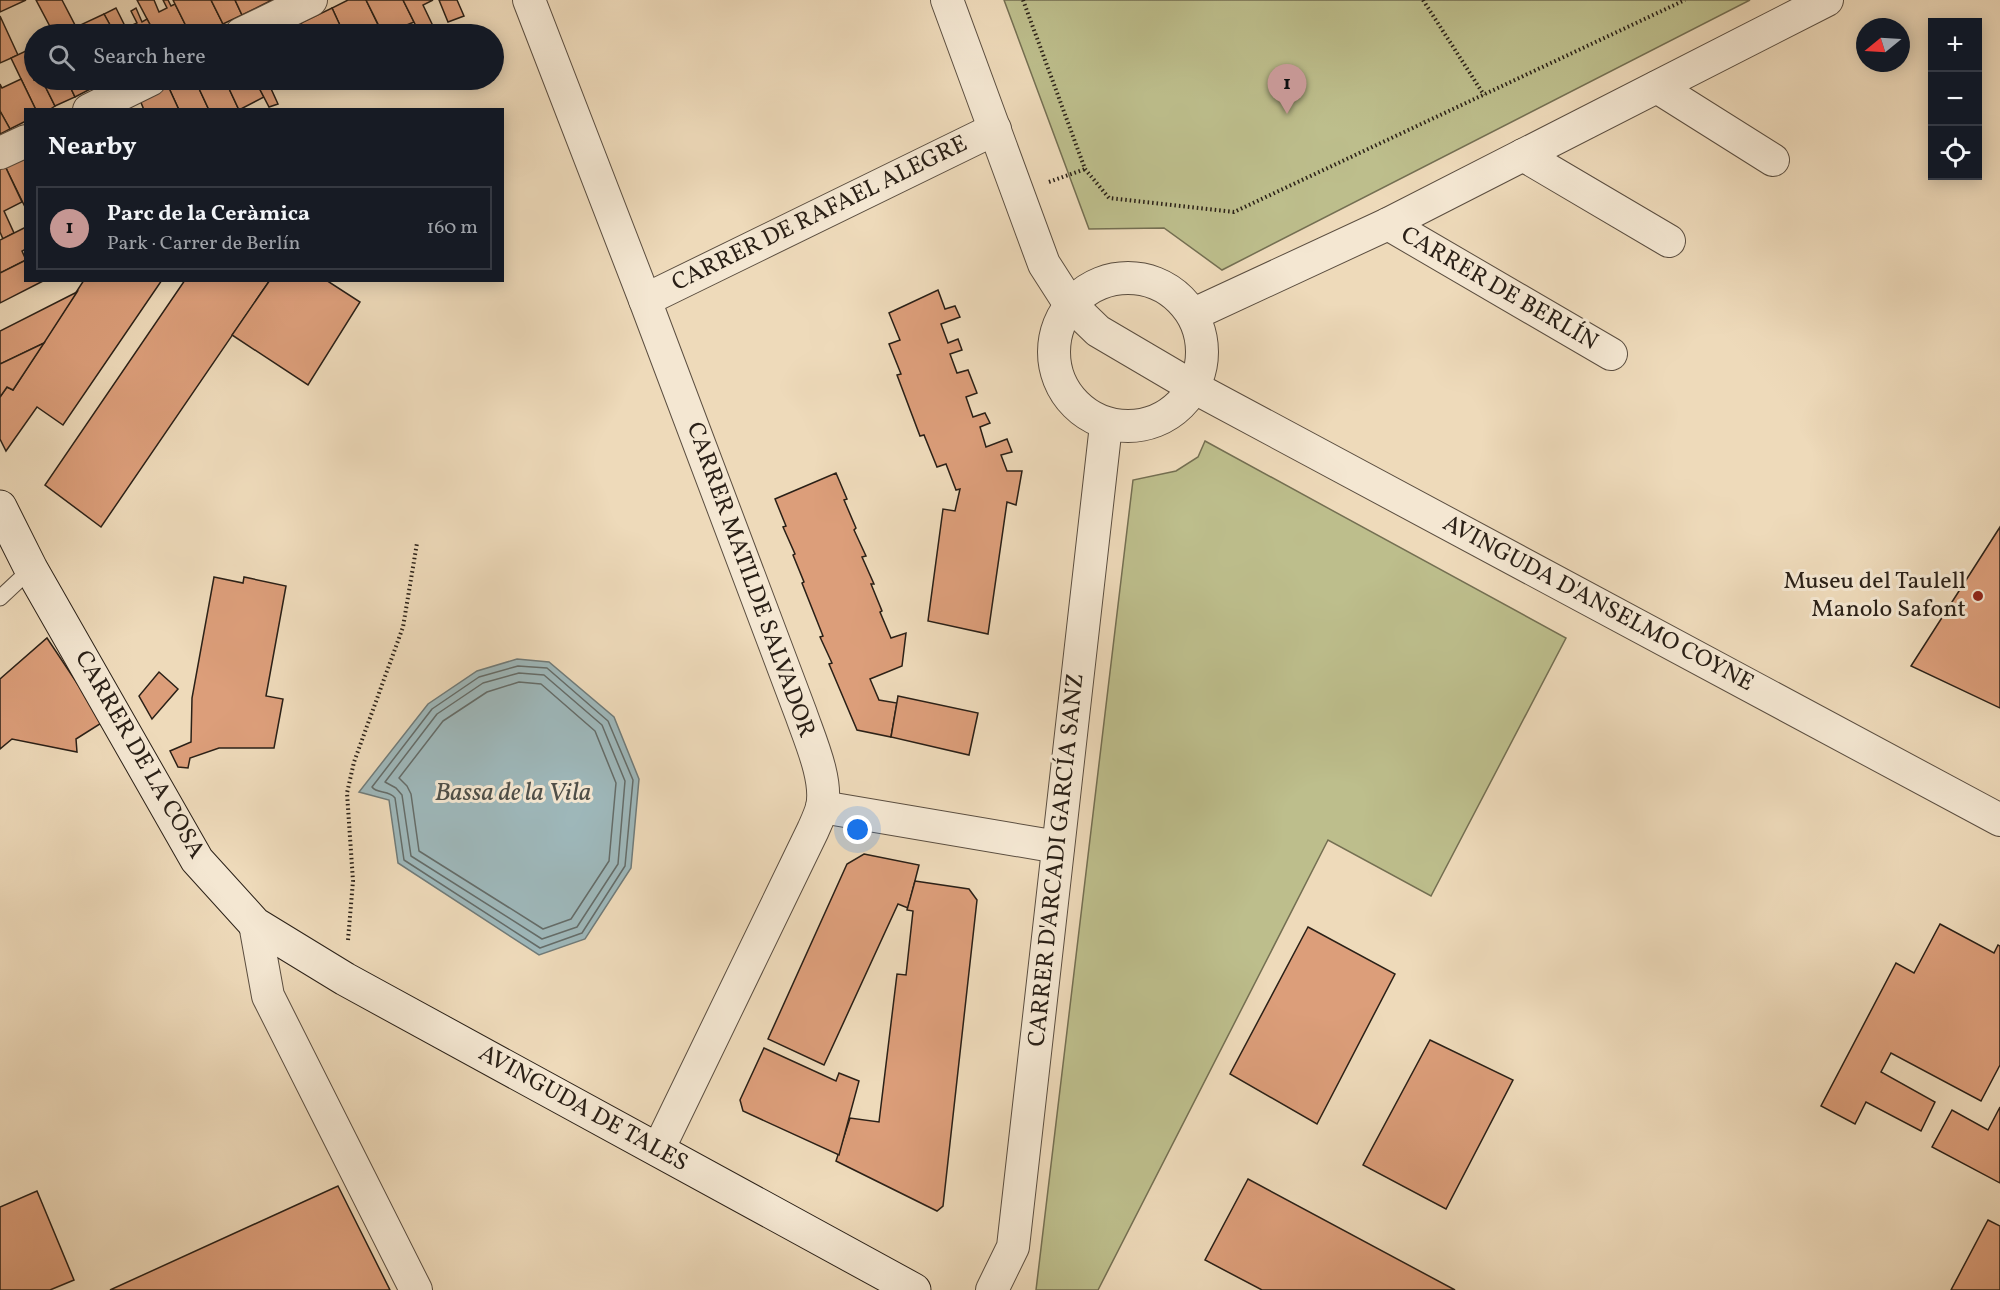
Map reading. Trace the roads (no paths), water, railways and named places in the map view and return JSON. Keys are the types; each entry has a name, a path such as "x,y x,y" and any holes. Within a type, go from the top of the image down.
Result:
{"main road":[{"name":"CARRER DE LA COSA","path":"0,507 31,569 197,860 255,924"},
{"name":"AVINGUDA DE TALES","path":"255,924 345,980 914,1290"}],"street":[{"path":"262,24 311,0"},
{"name":"CARRER MATILDE SALVADOR","path":"529,0 801,714 823,789 822,807 808,841 658,1150"},
{"name":"AVINGUDA D'ANSELMO COYNE","path":"947,0 1044,264 1069,303 1098,331 1195,388 2000,820"},
{"name":"CARRER DE BERLÍN","path":"1194,314 1388,225 1827,0"},
{"path":"1657,87 1773,160"},
{"path":"93,108 130,90"},
{"name":"CARRER DE RAFAEL ALEGRE","path":"645,300 995,129"},
{"path":"0,153 24,142"},
{"path":"1523,156 1669,241"},
{"name":"CARRER DE BERLÍN","path":"1388,225 1611,354"},
{"path":"1110,278 1158,282 1194,314 1204,351 1195,388 1172,414 1140,427 1106,425 1074,405 1056,373 1054,337 1069,303 1110,278"},
{"name":"CARRER D'ARCADI GARCÍA SANZ","path":"992,1290 1013,1247 1106,425"},
{"path":"822,807 1058,847"},
{"path":"255,924 268,996 416,1290"}],"lane":[{"path":"0,598 31,569"}],"water":[{"name":"Bassa de la Vila","path":"517,659 549,662 614,717 639,779 631,868 585,939 539,955 398,863 389,800 359,792 428,704 477,671"}],"place":[{"name":"Parc de la Ceràmica","path":"1287,114"},
{"name":"Museu del Taulell Manolo Safont","path":"1978,596"}]}
